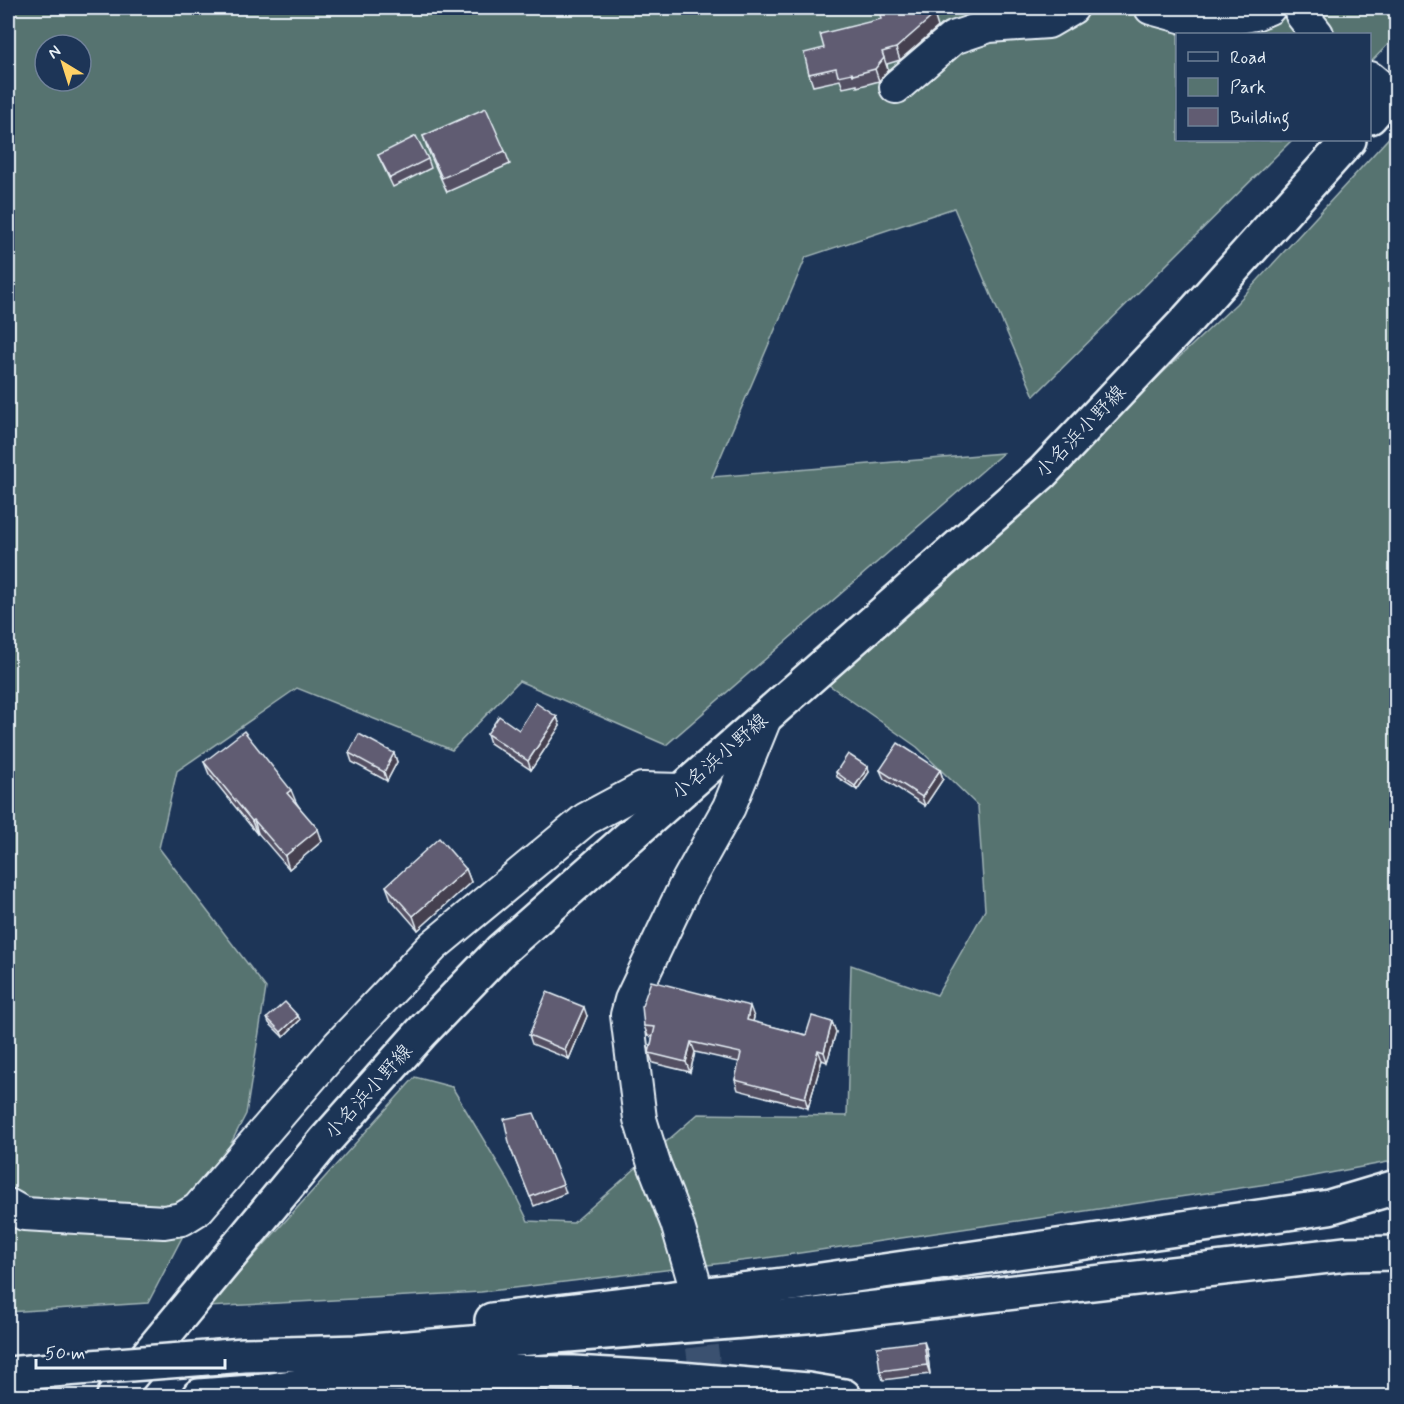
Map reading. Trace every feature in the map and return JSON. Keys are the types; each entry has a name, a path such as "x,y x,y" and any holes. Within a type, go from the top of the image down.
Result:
{"main road":[{"name":"小名浜小野線","path":"114,1396 324,1142 422,1033 501,950 1043,472 1187,321 1348,141"},
{"path":"244,1355 352,1337 800,1283 1317,1209 1396,1187"},
{"path":"8,1374 244,1355 358,1352 795,1317 1346,1254 1396,1253"},
{"path":"199,1396 265,1391 359,1377 477,1372 573,1373 680,1379 808,1390 844,1396"},
{"path":"265,1391 364,1392 478,1388 609,1396"}],"street":[{"path":"896,87 953,38 989,27 1048,21 1072,8"},
{"path":"1151,8 1206,23 1255,14 1269,8"},
{"path":"1300,8 1302,15 1316,33"},
{"path":"693,1278 640,1119 627,1015 631,1000 686,886 729,807 766,717"},
{"path":"8,1205 24,1214 164,1221 182,1219 198,1209 339,1045 433,946 586,819 642,789 682,790"}],"green space":[{"path":"8,8 1396,8 1396,36 1371,62 1371,33 1176,33 1176,141 1291,141 1034,396 954,208 806,257 712,477 1003,453 666,745 519,681 452,750 297,688 177,771 159,848 266,988 246,1114 148,1303 8,1312"},
{"path":"1396,130 1396,1157 1393,1161 1288,1181 766,1258 481,1292 208,1307 415,1077 452,1087 509,1182 528,1221 573,1223 698,1114 847,1116 851,965 937,995 985,910 978,806 917,747 829,685 1236,304"}],"building":[{"path":"901,8 932,8 934,15 896,48 882,52 884,58 875,69 853,75 852,73 838,76 836,68 809,74 804,53 824,48 820,34 881,19 880,14"},
{"path":"486,108 505,151 442,178 423,136"},
{"path":"416,136 428,159 390,178 378,155"},
{"path":"536,703 557,717 528,761 487,734 499,716 519,730"},
{"path":"244,731 291,790 287,793 318,829 285,856 254,820 252,821 204,762"},
{"path":"359,734 394,753 384,772 349,753"},
{"path":"898,743 940,770 922,797 880,770"},
{"path":"848,754 868,767 855,786 836,772"},
{"path":"439,838 466,869 413,916 386,886"},
{"path":"651,981 750,1006 747,1020 806,1035 812,1016 832,1022 824,1052 818,1050 805,1098 735,1080 741,1053 691,1042 686,1062 649,1053 655,1027 644,1026 642,1006"},
{"path":"547,992 584,1007 565,1050 529,1035"},
{"path":"285,1002 298,1016 281,1032 267,1018"},
{"path":"534,1113 563,1184 530,1197 510,1147 504,1119"},
{"path":"924,1341 927,1365 880,1371 877,1347"}],"tunnel":[{"path":"696,1299 708,1396"}]}
